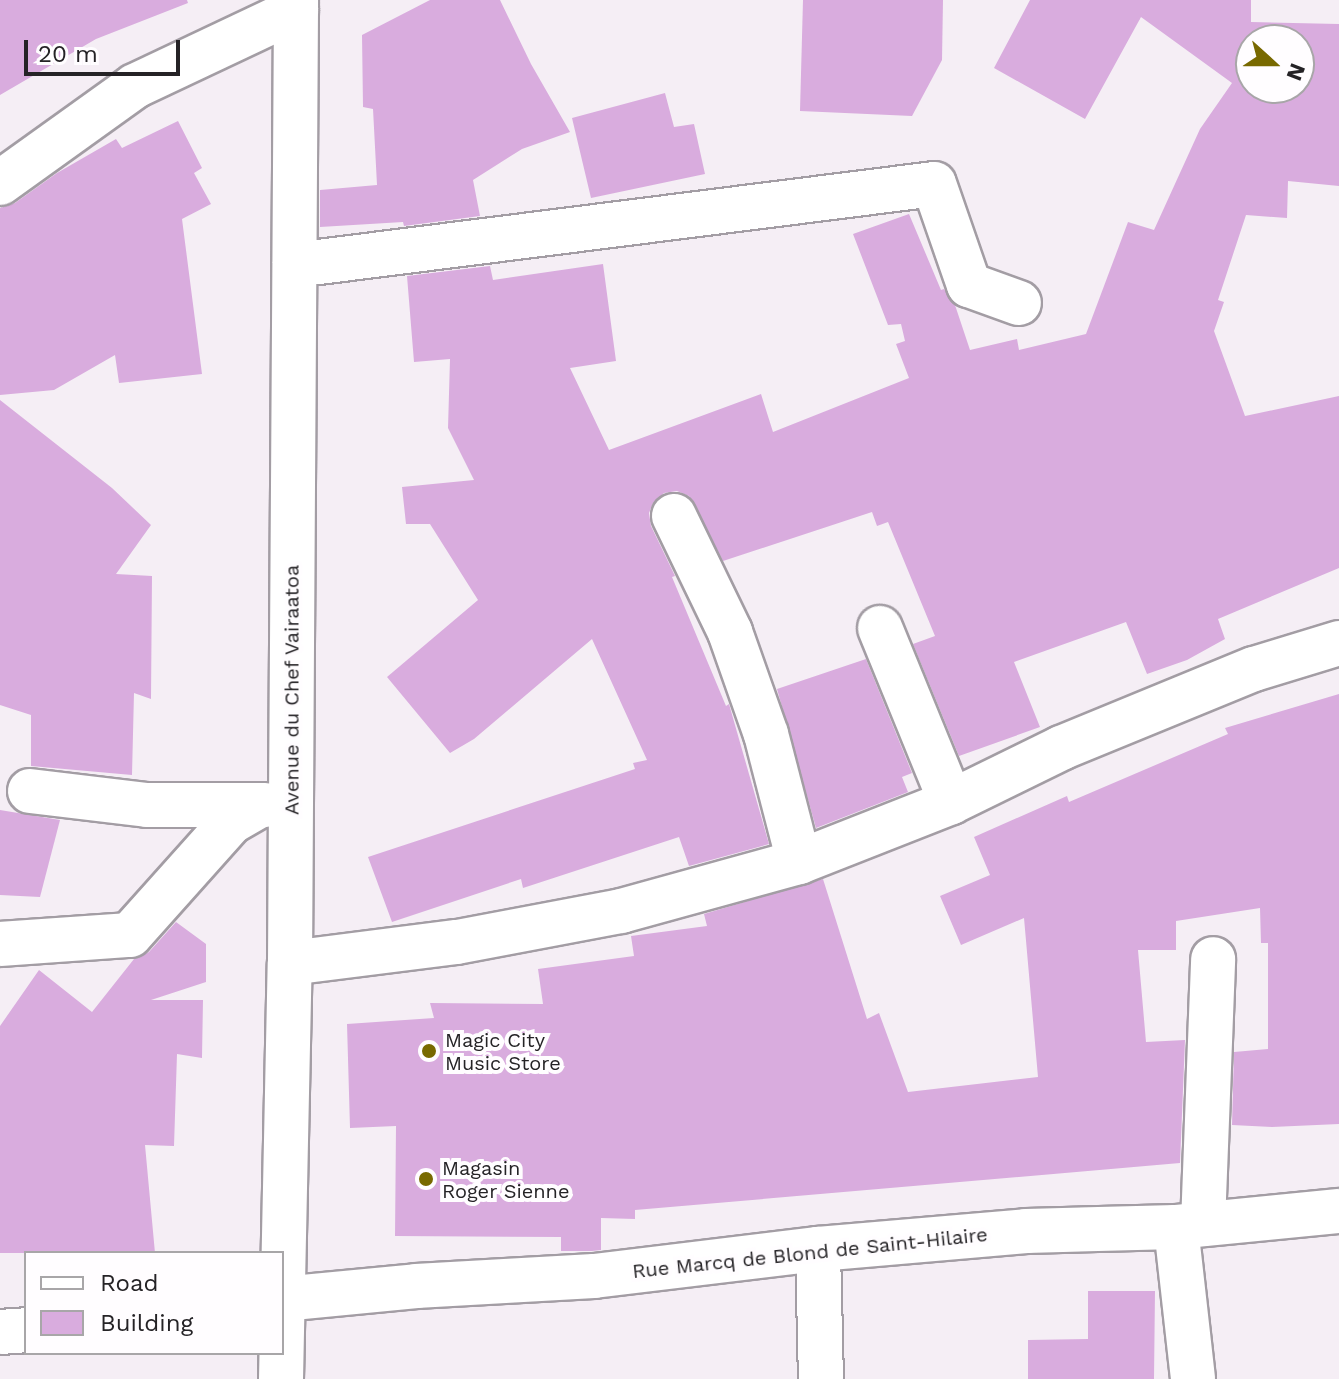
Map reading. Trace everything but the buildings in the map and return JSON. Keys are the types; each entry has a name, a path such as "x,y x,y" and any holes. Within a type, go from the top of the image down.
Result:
{"street":[{"path":"0,183 135,86 296,5"},
{"name":"Avenue du Chef Vairaatoa","path":"284,1251 290,963 276,806 295,265 296,5"},
{"path":"295,265 934,184 969,285 1019,303"},
{"path":"674,516 730,632 766,734 799,862"},
{"path":"880,628 951,802"},
{"path":"290,963 457,942 621,911 799,862 951,802 1061,748 1254,669 1339,643"},
{"path":"30,791 147,805 276,806"},
{"path":"0,944 130,935 231,822 276,806"},
{"path":"1193,1379 1190,1226 1213,959"},
{"name":"Rue Marcq de Blond de Saint-Hilaire","path":"284,1299 594,1276 818,1249 1026,1231 1190,1226 1339,1211"},
{"path":"818,1249 821,1379"},
{"path":"0,1332 24,1330"},
{"name":"Avenue du Chef Vairaatoa","path":"281,1379 282,1355"}],"place":[{"name":"Magic City Music Store","path":"429,1051"},
{"name":"Magasin Roger Sienne","path":"426,1179"}]}
